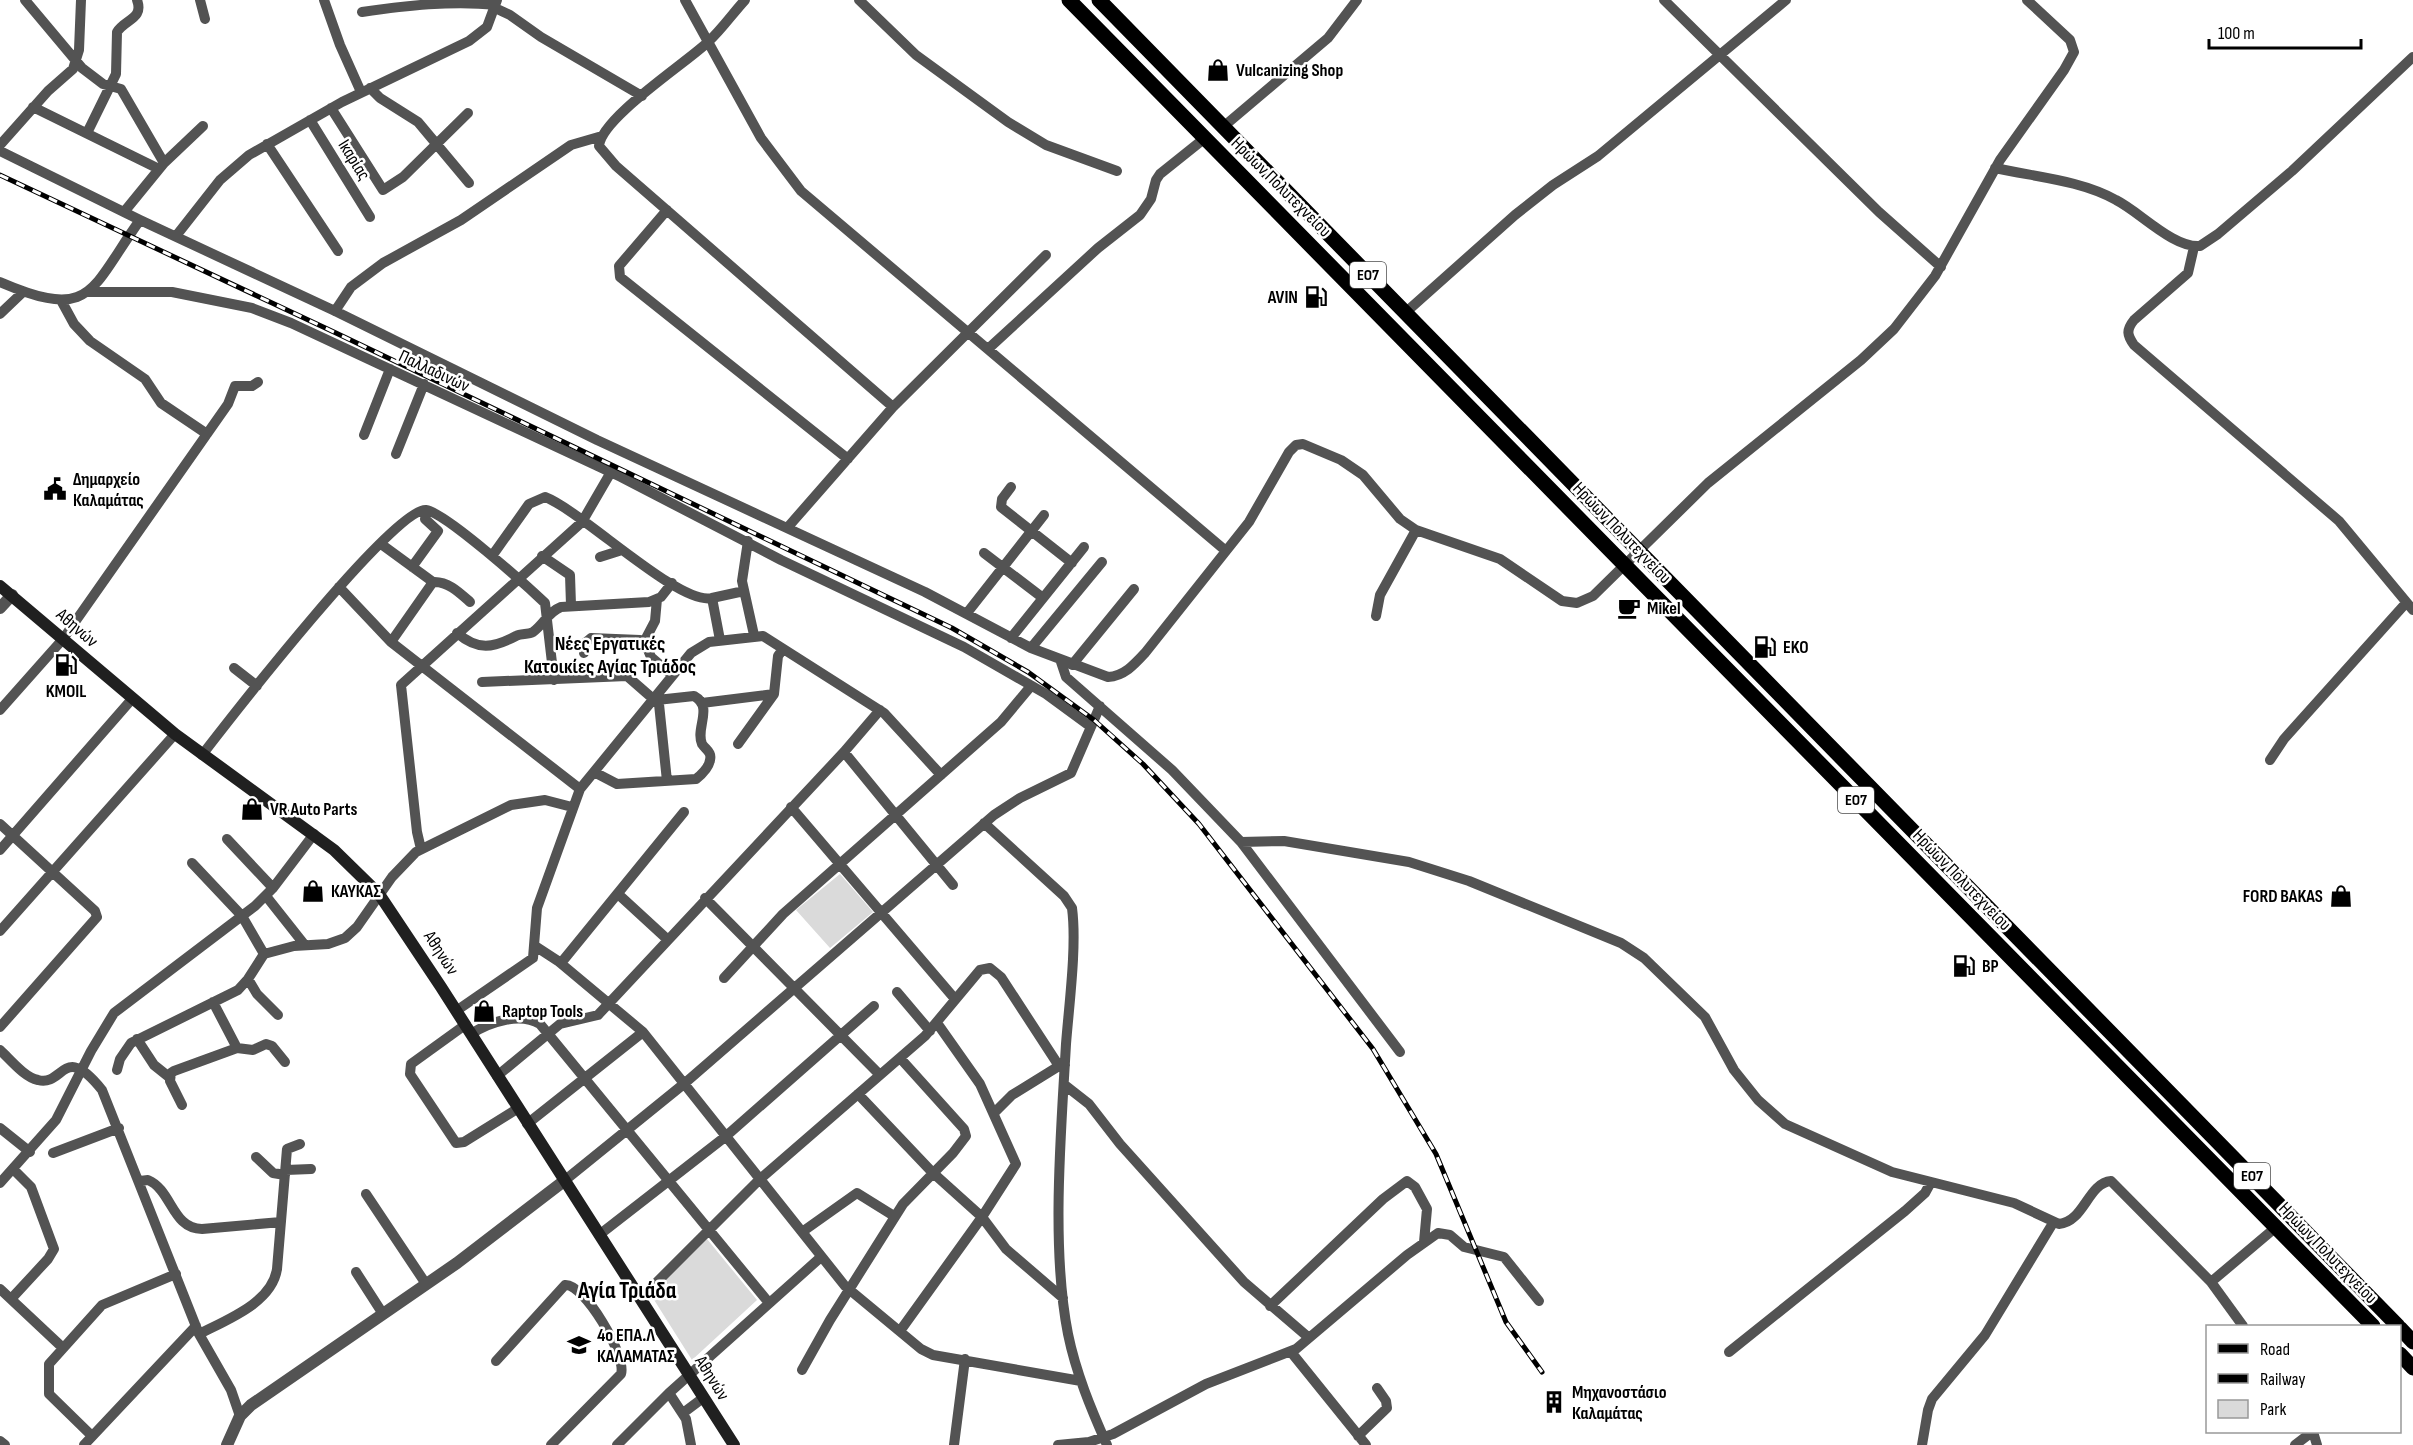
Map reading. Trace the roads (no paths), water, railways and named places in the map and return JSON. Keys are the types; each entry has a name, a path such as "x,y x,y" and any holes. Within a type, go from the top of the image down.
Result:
{"main road":[{"name":"Ηρώων Πολυτεχνείου","path":"1069,0 2372,1325"},
{"name":"Ηρώων Πολυτεχνείου","path":"1099,0 2397,1325"},
{"name":"Αθηνών","path":"0,586 174,734 314,834 364,877 387,905 468,1029 734,1445"},
{"name":"Ηρώων Πολυτεχνείου","path":"2401,1329 2413,1342"},
{"path":"2401,1355 2413,1368"}],"street":[{"path":"25,0 77,62 97,80 121,89 162,166"},
{"path":"0,145 55,84 72,72 77,62 81,0"},
{"path":"87,133 118,68 117,32 138,13 137,0"},
{"path":"200,0 205,19"},
{"path":"324,0 340,45 366,90 415,120 469,183"},
{"path":"362,12 445,1 478,0 496,4 541,38 642,96"},
{"path":"685,0 761,138 793,182 816,205 1226,551"},
{"path":"745,0 708,42 642,96 602,136 599,146 603,153 667,210 893,407"},
{"path":"859,0 916,55 1008,122 1055,149 1116,171"},
{"path":"1223,126 1328,38 1357,0"},
{"path":"1664,0 1718,56 1893,226 1941,267"},
{"path":"1405,313 1515,215 1553,185 1598,156 1786,0"},
{"path":"0,151 140,220 335,311 552,419 788,527 967,613 1031,648 1061,662 1108,677 1117,676 1132,668 1249,522 1289,452 1296,445 1302,444 1341,460 1362,475 1400,519 1416,530 1493,555 1566,602 1577,603 1593,596 1708,483 1880,344 1915,305 1941,267 1995,168 2064,70 2074,52 2072,45 2027,0"},
{"path":"176,236 227,173 267,144 366,90 470,41 487,27 496,4"},
{"path":"1995,168 2074,185 2107,195 2175,240 2194,247 2210,241 2292,171 2413,57"},
{"path":"33,107 162,166"},
{"path":"331,108 376,183 383,190 403,177 468,113"},
{"name":"Ικαρίας","path":"310,120 370,217"},
{"path":"124,212 162,166 203,126"},
{"path":"335,311 351,287 383,263 461,219 571,145 602,136"},
{"path":"988,350 1098,248 1140,215 1151,199 1160,174 1205,138"},
{"path":"267,144 338,251"},
{"path":"667,210 619,266 620,277 848,459"},
{"path":"0,282 23,292 62,302 89,292 140,220"},
{"path":"2194,247 2188,273 2134,320 2128,327 2128,336 2134,345 2339,521 2409,606 2284,739 2270,760"},
{"path":"788,527 893,407 1046,255"},
{"path":"0,314 23,292"},
{"name":"Παλλαδινών","path":"89,292 172,292 252,308 291,323 611,472 781,560 964,647 1031,686 1091,727"},
{"path":"62,302 71,321 87,338 145,379 161,403 207,434"},
{"path":"364,435 390,369"},
{"path":"0,710 63,639 228,404 235,386 252,386 258,382"},
{"path":"396,454 424,384"},
{"path":"421,849 400,691 403,682 582,522 611,472"},
{"path":"1011,487 1000,507 1071,563"},
{"path":"492,556 527,507 539,498 551,499 622,550 698,598 712,598 744,591"},
{"path":"202,754 339,587 403,520 416,511 426,510 492,556 545,603 554,680"},
{"path":"967,613 1044,515"},
{"path":"412,567 438,531 425,519"},
{"path":"1376,616 1380,595 1416,530"},
{"path":"748,541 742,567 744,591 754,635"},
{"path":"381,544 433,582 440,582 454,588 470,602"},
{"path":"1011,638 1084,547"},
{"path":"600,557 622,550"},
{"path":"984,554 1043,598"},
{"path":"542,556 570,575 571,605"},
{"path":"1031,648 1102,562"},
{"path":"391,642 433,582"},
{"path":"457,633 472,645 504,644 518,635 532,633 556,609 571,605 649,602 657,599 672,583"},
{"path":"339,587 391,642 580,789"},
{"path":"1072,665 1134,589"},
{"path":"0,608 12,596"},
{"path":"712,598 720,640"},
{"path":"644,642 655,621 657,599"},
{"path":"456,1011 525,966 534,957 537,908 580,789 691,653 709,642 754,635 763,636 879,710 907,735 941,775"},
{"path":"584,653 585,643 591,638 634,639 644,642 651,657 672,675"},
{"path":"738,744 774,694 778,657 783,649"},
{"path":"1061,662 1066,677 1172,770 1241,842 1400,1052"},
{"path":"234,668 256,686"},
{"path":"482,682 625,676 655,698 661,715 667,781"},
{"path":"724,978 783,914 1001,722 1031,686"},
{"path":"702,703 774,694"},
{"path":"594,772 617,784 696,779 710,762 710,754 702,742 700,728 704,715 702,703 694,696 655,698"},
{"path":"0,850 132,699"},
{"path":"227,1445 240,1416 260,1398 426,1284 564,1181 685,1083 984,823 1020,798 1071,773 1100,706"},
{"path":"497,1076 567,1021 595,1017 609,1004 705,898 844,752 879,710"},
{"path":"0,931 174,734"},
{"path":"844,752 953,885"},
{"path":"117,1070 126,1050 136,1039 238,990 264,954 304,944 328,944 348,936 392,877 421,849 522,802 545,800 572,807"},
{"path":"790,807 955,999"},
{"path":"561,963 684,812"},
{"path":"984,823 1071,905 1073,920 1062,1066 1066,1086 1060,1213 1063,1298 1071,1347 1081,1381 1106,1441"},
{"path":"0,824 54,871 95,911 97,917 0,1027"},
{"path":"0,1183 30,1152 56,1120 81,1068 119,1008 242,916 269,892 314,834"},
{"path":"227,839 269,892 304,944"},
{"path":"1241,842 1284,841 1415,863 1495,891 1628,946 1705,1017 1734,1070 1758,1100 1785,1124 1880,1168 2014,1203 2053,1223 2067,1224 2101,1186 2111,1181 2211,1282 2242,1325"},
{"path":"192,863 242,916 264,954"},
{"path":"618,894 667,939"},
{"path":"705,898 755,946 880,1075"},
{"path":"535,946 561,963 643,1032 849,1290 900,1331 929,1353 1081,1381"},
{"path":"641,1298 759,1180 934,1027 978,971 986,968 996,972 1010,988 1062,1066"},
{"path":"248,979 256,994 278,1015"},
{"path":"897,992 934,1027 980,1084 1016,1164 982,1217 900,1331"},
{"path":"213,1002 237,1048"},
{"path":"599,1234 725,1137 874,1006"},
{"path":"518,1109 464,1142 456,1143 410,1074 411,1064 468,1029 520,1018 537,1022 769,1303"},
{"path":"527,1124 643,1032"},
{"path":"136,1039 154,1065 169,1077 183,1105"},
{"path":"169,1077 174,1071 237,1048 249,1050 269,1044 285,1062"},
{"path":"0,1050 38,1080 47,1080 72,1067 81,1068 102,1090 198,1330 231,1390 240,1416"},
{"path":"802,1370 894,1216 964,1139 966,1132 900,1058"},
{"path":"994,1113 1012,1095 1062,1066"},
{"path":"1066,1086 1089,1104 1120,1144 1230,1268 1308,1338"},
{"path":"858,1094 933,1172 982,1217 1006,1249 1063,1298"},
{"path":"0,1128 30,1152"},
{"path":"53,1153 119,1128"},
{"path":"84,1445 198,1330 240,1313 270,1286 277,1269 288,1148 300,1144"},
{"path":"256,1157 273,1173 311,1169"},
{"path":"11,1299 48,1259 54,1249 31,1187 13,1169"},
{"path":"140,1181 152,1181 158,1186 177,1216 190,1227 202,1229 281,1222"},
{"path":"1270,1306 1383,1199 1407,1181 1415,1187 1427,1209 1424,1242"},
{"path":"1729,1352 1905,1212 1927,1190 1931,1182"},
{"path":"802,1232 857,1193 894,1216"},
{"path":"366,1194 426,1284"},
{"path":"1922,1445 1932,1398 1985,1335 2053,1223"},
{"path":"2211,1282 2276,1228"},
{"path":"1058,1445 1106,1441 1216,1379 1290,1352 1436,1234 1443,1233 1453,1237 1464,1247 1504,1257 1539,1301"},
{"path":"617,1445 669,1393 821,1257"},
{"path":"356,1272 383,1314"},
{"path":"92,1436 49,1394 47,1367 106,1302 176,1274"},
{"path":"496,1361 565,1285 571,1284 580,1291 601,1321 623,1360 621,1374 551,1445"},
{"path":"0,1289 63,1348"},
{"path":"1290,1352 1366,1445"},
{"path":"954,1445 965,1359"},
{"path":"1358,1436 1387,1408 1386,1401 1377,1388"},
{"path":"669,1393 682,1413 691,1445"},
{"path":"682,1413 703,1398"},
{"path":"2295,1445 2310,1433"},
{"path":"0,1441 5,1445"}],"railway":[{"path":"0,175 952,628 1028,672 1094,720 1143,764 1199,824 1373,1049 1436,1154 1506,1322 1542,1372"}],"place":[{"name":"Vulcanizing Shop","path":"1218,70"},
{"name":"AVIN","path":"1316,297"},
{"name":"Δημαρχείο Καλαμάτας","path":"55,489"},
{"name":"Mikel","path":"1629,608"},
{"name":"EKO","path":"1765,647"},
{"name":"KMOIL","path":"66,665"},
{"name":"VR Auto Parts","path":"252,809"},
{"name":"ΚΑΥΚΑΣ","path":"313,891"},
{"name":"FORD BAKAS","path":"2341,896"},
{"name":"BP","path":"1964,966"},
{"name":"Raptop Tools","path":"484,1011"},
{"name":"4ο ΕΠΑ.Λ ΚΑΛΑΜΑΤΑΣ","path":"579,1345"},
{"name":"Μηχανοστάσιο Καλαμάτας","path":"1554,1402"}],"district":[{"name":"Νέες Εργατικές Κατοικίες Αγίας Τριάδος","path":"610,656"},
{"name":"Αγία Τριάδα","path":"627,1290"}]}
